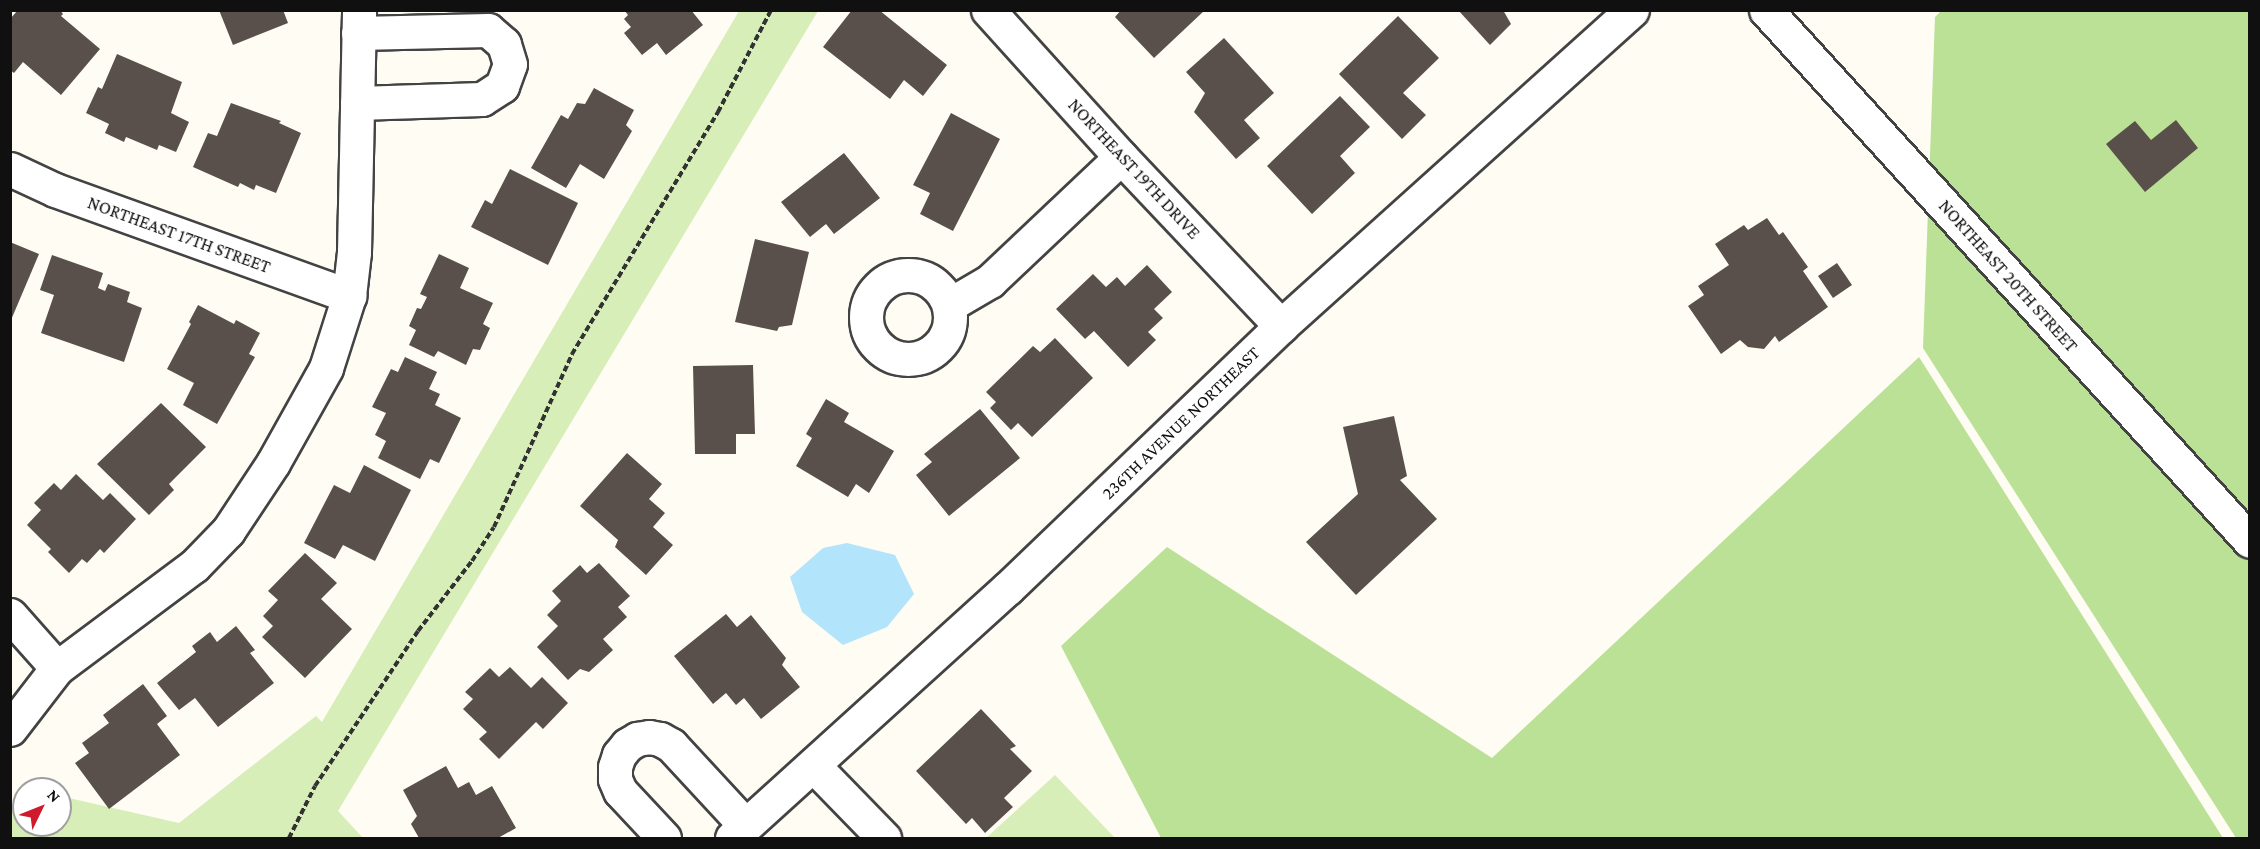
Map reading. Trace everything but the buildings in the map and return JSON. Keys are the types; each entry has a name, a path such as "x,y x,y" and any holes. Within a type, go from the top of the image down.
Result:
{"street":[{"name":"236TH AVENUE NORTHEAST","path":"739,832 1008,588 1281,326 1632,10"},
{"name":"NORTHEAST 20TH STREET","path":"1766,10 2250,541"},
{"name":"NORTHEAST 19TH DRIVE","path":"998,14 1121,157 1281,326"},
{"path":"10,729 57,668 194,566 228,531 273,463 326,368 349,296 354,252 358,22 488,30 504,44 510,64 502,86 482,99 357,103"},
{"path":"949,305 990,281 1121,157"},
{"name":"NORTHEAST 17TH STREET","path":"10,169 55,190 349,296"},
{"path":"10,615 57,668"},
{"path":"664,838 620,791 615,779 615,767 619,755 627,745 637,739 649,737 660,739 671,745 739,832"},
{"path":"813,765 884,838"}],"path":[{"path":"290,838 315,786 418,631 472,561 494,527 572,354 718,112 771,10"}],"green space":[{"path":"1942,10 2249,11 2249,838 2236,838 1923,348 1935,17"},
{"path":"739,11 818,11 338,811 363,838 11,838 12,808 12,837 72,837 72,799 179,823 316,716 322,722"},
{"path":"1919,357 2223,838 1161,838 1061,646 1167,547 1492,758"},
{"path":"1055,775 1115,838 986,838"}],"water":[{"path":"847,543 895,555 914,594 887,627 843,645 802,612 790,577 823,548"}]}
